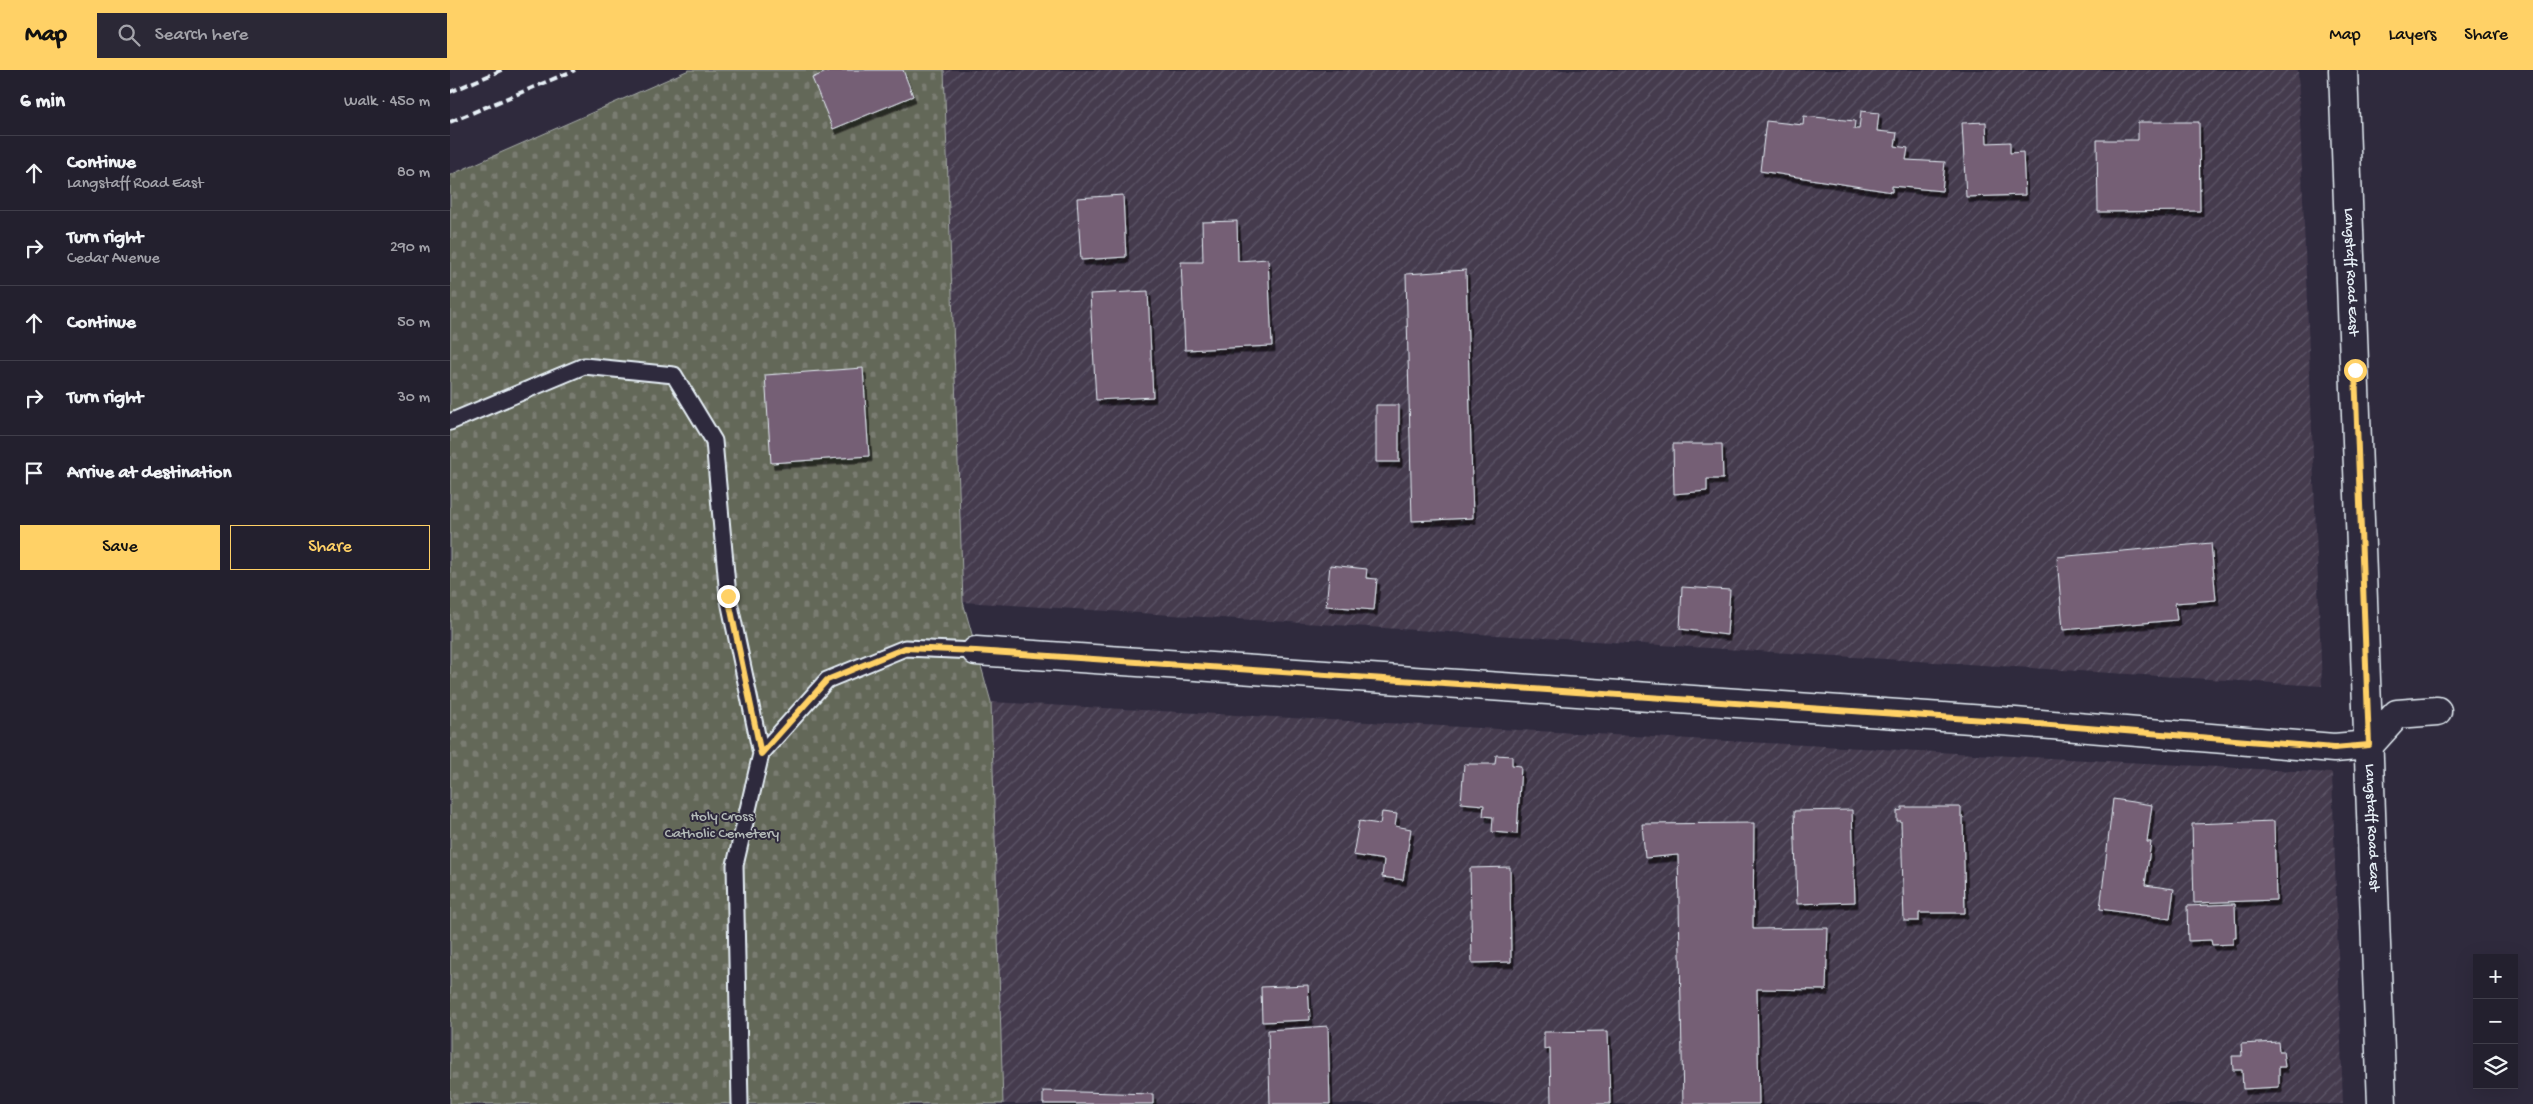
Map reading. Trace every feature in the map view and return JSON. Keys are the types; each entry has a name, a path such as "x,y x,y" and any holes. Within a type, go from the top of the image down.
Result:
{"street":[{"name":"Langstaff Road East","path":"2343,70 2382,1104"},
{"path":"976,651 2014,722 2334,748 2369,745 2397,714 2437,711"}],"lane":[{"path":"450,422 584,366 674,375 714,441 728,596 761,754 735,866 740,1104"},
{"path":"761,754 827,680 905,648 976,651"}],"shaded area":[{"path":"944,70 2298,70 2322,686 963,602"},
{"path":"991,702 2332,773 2343,1104 1003,1104"}],"green space":[{"name":"Holy Cross Catholic Cemetery","path":"689,70 944,70 963,602 991,702 1003,1104 450,1104 450,175"}],"building":[{"path":"831,70 903,70 913,96 833,129 812,78"},
{"path":"1861,111 1879,113 1877,131 1897,133 1895,146 1908,148 1906,160 1945,162 1942,191 1892,186 1892,192 1760,171 1766,121 1803,125 1804,116 1855,121 1854,129 1859,129"},
{"path":"1986,122 1987,143 2010,142 2010,153 2023,152 2025,195 1966,197 1962,123"},
{"path":"2138,122 2199,122 2200,211 2098,212 2097,140 2138,140"},
{"path":"1123,195 1126,257 1081,260 1077,198"},
{"path":"1237,221 1238,261 1268,259 1272,346 1185,350 1181,262 1203,262 1202,222"},
{"path":"1466,270 1473,518 1412,521 1406,274"},
{"path":"1148,291 1153,397 1096,400 1090,294"},
{"path":"863,368 869,456 771,463 765,375"},
{"path":"1376,405 1399,405 1399,462 1376,462"},
{"path":"1673,444 1722,444 1723,479 1707,479 1707,491 1674,494"},
{"path":"2211,543 2216,600 2175,603 2177,620 2063,630 2057,557"},
{"path":"1330,565 1367,569 1366,578 1377,579 1374,610 1326,606"},
{"path":"1682,587 1730,590 1727,635 1680,629"},
{"path":"1496,755 1512,756 1512,765 1521,766 1517,834 1492,832 1493,817 1483,816 1484,805 1461,803 1464,764 1495,764"},
{"path":"2113,799 2152,805 2147,842 2151,842 2145,885 2174,889 2170,919 2100,909"},
{"path":"1902,807 1961,807 1961,817 1963,817 1965,913 1919,913 1919,921 1904,921 1901,821 1897,821 1897,811 1902,810"},
{"path":"1852,810 1855,902 1797,904 1794,811"},
{"path":"1382,812 1397,814 1395,826 1411,829 1403,880 1382,877 1384,860 1353,855 1359,821 1380,824"},
{"path":"2274,821 2276,900 2194,903 2192,824"},
{"path":"1754,823 1753,929 1828,928 1826,990 1757,989 1759,1104 1683,1104 1678,855 1645,858 1642,824"},
{"path":"1510,867 1511,962 1472,963 1470,868"},
{"path":"2235,904 2236,938 2233,938 2233,944 2212,945 2211,940 2188,941 2187,906"},
{"path":"1308,985 1310,1020 1262,1022 1261,987"},
{"path":"1328,1026 1330,1104 1270,1104 1268,1030"},
{"path":"1608,1031 1610,1104 1551,1104 1550,1048 1544,1049 1544,1032"},
{"path":"2278,1042 2279,1051 2283,1051 2285,1067 2279,1067 2279,1087 2243,1089 2242,1070 2233,1070 2232,1056 2242,1056 2241,1044"},
{"path":"1043,1091 1153,1094 1153,1104 1043,1104"}],"railway":[{"path":"450,92 502,70"},
{"path":"450,122 575,70"}],"route":[{"path":"728,596 761,754 827,680 905,648 976,651 2014,722 2334,748 2369,745 2355,370"}]}
